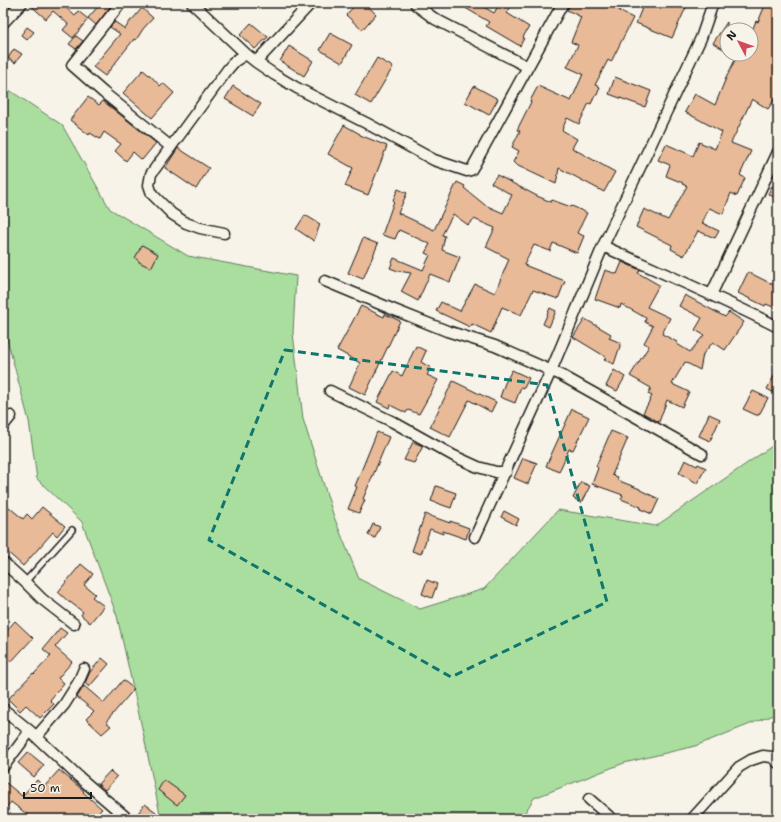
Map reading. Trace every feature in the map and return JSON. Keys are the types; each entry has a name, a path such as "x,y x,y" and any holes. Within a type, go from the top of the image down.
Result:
{"street":[{"path":"3,23 22,3"},
{"path":"122,3 72,65 171,147"},
{"path":"192,3 246,54 275,75 434,160 467,171 471,170 563,3"},
{"path":"256,62 311,3"},
{"path":"416,3 416,5 435,19 528,67"},
{"path":"475,537 551,371 603,246 701,38 713,3"},
{"path":"224,233 200,228 186,223 172,214 152,194 149,185 151,174 198,109 228,69 235,61 246,54"},
{"path":"711,295 778,152"},
{"path":"603,246 778,327"},
{"path":"325,281 447,331 495,346 561,375 702,454"},
{"path":"330,391 393,422 454,456 478,467 496,472 506,472"},
{"path":"3,426 11,416"},
{"path":"3,562 26,582 42,599 74,624"},
{"path":"3,767 33,734 64,705 78,683 84,669"},
{"path":"3,709 128,819"},
{"path":"692,819 739,768 751,760 763,756 772,757 778,762"},
{"path":"589,799 612,819"}],"lane":[{"path":"26,582 72,530"}],"highlighted area":[{"path":"285,350 547,385 607,602 451,677 209,540"}],"green space":[{"path":"3,86 62,125 110,209 188,256 296,276 293,333 303,419 334,517 359,579 420,609 484,589 558,510 656,526 778,442 778,713 695,746 624,763 534,798 521,819 161,819 117,616 82,522 37,479 29,421 3,324"}],"building":[{"path":"28,3 61,3 75,16 78,11 88,19 73,38 63,30 68,24 53,11 46,19"},
{"path":"101,3 113,3 96,25 88,18"},
{"path":"357,3 364,3 376,14 362,30 346,15"},
{"path":"457,3 477,3 494,13 500,3 513,3 507,13 529,27 520,46 486,26 489,22"},
{"path":"571,3 623,3 619,11 633,18 611,62 608,60 595,85 600,87 597,95 595,95 591,104 589,103 579,124 567,118 562,130 577,139 572,148 615,172 604,192 559,168 556,184 516,165 513,162 519,151 512,147 520,131 517,130 538,86 571,101 583,74 567,67 578,45 571,42 581,17 567,10"},
{"path":"644,3 688,3 672,38 636,23"},
{"path":"766,3 778,3 778,94 768,109 752,99 731,143 751,151 740,175 745,178 737,196 731,193 723,214 709,208 702,223 719,231 715,238 698,231 684,256 671,249 672,245 636,227 644,209 668,220 687,186 666,176 670,165 658,160 666,144 693,156 699,142 715,149 722,132 685,112 695,94 715,105 734,62 759,62 758,22"},
{"path":"142,8 153,18 136,40 134,39 105,76 93,67 120,34 110,27 115,22 125,29"},
{"path":"251,23 268,37 255,49 240,35"},
{"path":"27,27 34,32 27,40 21,35"},
{"path":"330,33 352,45 342,63 320,50"},
{"path":"719,34 719,46 713,43"},
{"path":"76,36 83,41 76,49 69,44"},
{"path":"289,46 313,61 304,76 280,61"},
{"path":"14,49 22,54 15,63 8,58"},
{"path":"377,58 393,67 371,104 355,95"},
{"path":"143,70 160,86 163,83 174,93 152,118 123,93"},
{"path":"615,77 651,91 645,107 609,94"},
{"path":"233,86 261,104 253,116 225,99"},
{"path":"474,86 498,99 489,115 465,102"},
{"path":"88,97 99,105 103,101 156,143 142,160 133,152 126,161 115,151 121,144 104,132 100,139 90,133 89,135 70,120"},
{"path":"344,125 360,135 387,146 368,195 345,186 353,168 328,154"},
{"path":"178,148 209,168 196,189 165,168"},
{"path":"497,175 551,202 552,200 571,207 572,206 587,213 577,233 584,236 577,253 553,243 550,251 534,245 524,265 565,281 558,299 533,290 521,315 502,307 491,333 472,324 470,327 436,311 441,302 460,311 475,284 495,293 509,259 486,247 495,228 474,219 468,225 453,214 442,235 445,236 442,250 460,257 450,282 430,274 418,301 401,292 411,273 390,268 394,258 423,270 430,255 425,253 430,244 399,230 395,239 382,235 398,189 407,193 398,213 434,230 457,182 465,186 464,188 485,205 503,213 512,195 491,183"},
{"path":"772,186 778,189 778,199 768,194"},
{"path":"305,215 320,224 314,241 296,229"},
{"path":"363,238 378,244 363,279 348,273"},
{"path":"142,245 158,254 151,268 139,262 135,258"},
{"path":"622,262 640,270 638,273 659,285 647,307 670,318 662,334 677,342 677,344 690,352 704,335 695,330 702,318 679,306 685,295 725,317 729,312 744,322 725,350 713,342 703,354 700,370 685,362 672,384 689,392 682,407 667,400 659,422 643,413 652,396 648,394 651,388 630,376 649,346 644,343 653,326 645,322 646,318 621,304 620,308 595,299 605,270 617,274"},
{"path":"748,272 778,287 778,309 766,304 765,306 738,293"},
{"path":"361,306 384,317 385,314 400,321 365,395 349,387 360,363 337,350"},
{"path":"550,308 556,311 549,327 543,324"},
{"path":"585,319 611,334 609,338 621,343 614,364 604,360 606,357 573,337"},
{"path":"416,346 426,351 421,362 431,368 427,375 438,380 419,414 408,410 406,413 390,405 389,408 377,402 393,371 402,376"},
{"path":"778,369 778,395 767,389"},
{"path":"512,370 529,378 524,388 521,387 515,403 500,397"},
{"path":"614,370 625,377 617,391 606,386"},
{"path":"453,381 496,402 491,412 469,400 450,437 430,427"},
{"path":"753,391 768,398 759,415 743,409"},
{"path":"572,409 589,417 573,450 569,449 559,472 546,466"},
{"path":"709,414 720,419 710,441 699,436"},
{"path":"611,431 628,438 612,475 618,477 617,480 640,489 659,499 652,514 640,509 641,507 621,499 623,495 592,484 598,468 596,466"},
{"path":"377,432 389,437 363,499 365,500 359,513 348,509 357,487 355,486"},
{"path":"413,442 423,446 414,463 404,460"},
{"path":"523,458 537,463 528,484 514,478"},
{"path":"685,460 697,466 698,464 706,468 697,483 679,473"},
{"path":"581,482 590,486 581,503 573,498"},
{"path":"436,486 456,493 451,508 431,501"},
{"path":"3,502 23,519 27,514 32,519 42,507 65,526 57,536 53,532 23,566 3,548"},
{"path":"504,511 519,519 516,525 501,517"},
{"path":"425,514 469,528 466,539 443,531 443,534 430,529 421,554 412,551"},
{"path":"373,524 380,527 375,538 368,535"},
{"path":"81,564 93,574 84,585 95,594 92,597 104,606 90,623 81,615 83,612 58,592"},
{"path":"427,580 437,584 432,598 422,594"},
{"path":"15,621 33,638 11,662 3,654 3,635"},
{"path":"60,628 67,633 55,647 72,662 58,678 64,683 50,700 54,704 40,718 26,705 20,711 8,699 51,656 43,649"},
{"path":"102,658 109,664 89,687 85,683 90,672"},
{"path":"123,680 134,689 106,722 111,726 102,734 86,719 94,711 77,697 84,686 104,703"},
{"path":"28,752 44,765 34,777 18,763"},
{"path":"59,770 84,791 83,792 102,809 92,819 33,819 11,802 3,811 3,786 6,783 22,796 37,780 44,787"},
{"path":"110,771 117,777 105,790 98,784"},
{"path":"164,780 185,795 177,805 158,790"},
{"path":"145,804 156,812 150,819 144,819 138,813"}]}
